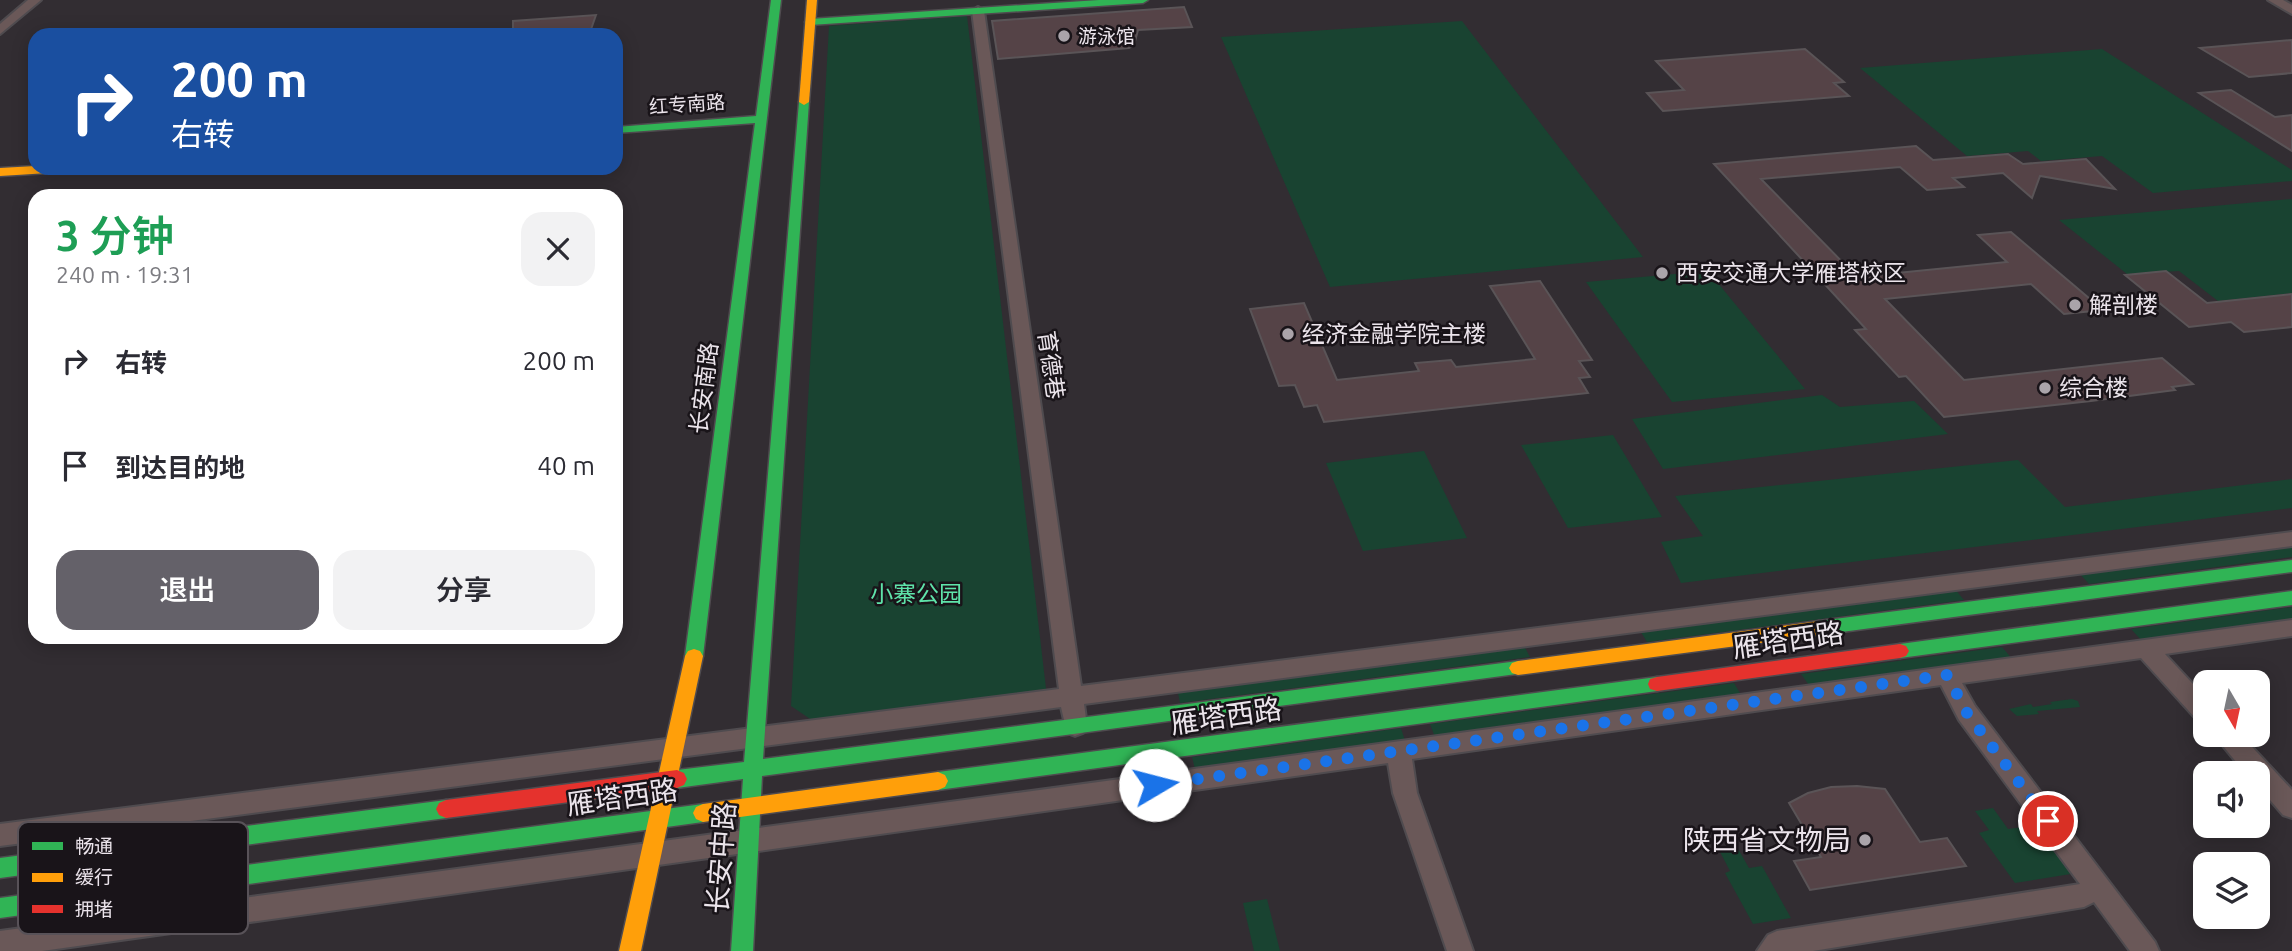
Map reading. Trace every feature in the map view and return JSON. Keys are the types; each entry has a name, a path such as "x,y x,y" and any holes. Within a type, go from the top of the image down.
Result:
{"main road":[{"name":"长安南路","path":"670,779 691,680 776,0"},
{"path":"753,768 812,0"},
{"path":"810,22 1143,0"},
{"name":"红专南路","path":"623,130 761,120"},
{"path":"0,173 28,171"},
{"name":"雁塔西路","path":"248,835 2292,566"},
{"name":"雁塔西路","path":"248,875 2292,598"},
{"name":"长安中路","path":"741,951 753,768"},
{"path":"630,951 670,779"},
{"name":"雁塔西路","path":"0,868 18,866"},
{"name":"雁塔西路","path":"0,908 18,906"}],"street":[{"path":"0,30 35,0"},
{"path":"2274,0 2292,9"},
{"name":"育德巷","path":"978,11 1075,726"},
{"path":"101,822 2292,539"},
{"path":"248,910 2292,628"},
{"path":"2146,648 2193,700"},
{"path":"1947,675 1967,713 2146,951"},
{"path":"2237,747 2292,807"},
{"path":"1400,751 1400,772 1405,793 1460,951"},
{"path":"0,835 18,833"},
{"path":"1770,951 1777,944 2084,895"},
{"path":"0,944 72,934"}],"green space":[{"name":"小寨公园","path":"967,16 1047,697 822,727 791,706 829,26"},
{"path":"1462,21 1643,257 1330,287 1221,37"},
{"path":"2102,49 2292,170 2292,181 2153,193 2102,156 2041,161 2028,151 1967,156 1860,68"},
{"path":"2292,199 2292,293 2218,301 2179,271 2127,274 2059,220"},
{"path":"1708,271 1805,389 1672,402 1586,282"},
{"path":"1822,395 1840,407 1914,401 1948,434 1663,469 1632,419"},
{"path":"1613,435 1662,517 1568,528 1521,445"},
{"path":"1424,451 1467,538 1363,551 1326,463"},
{"path":"2018,460 2065,507 2292,479 2292,508 1681,583 1661,542 1703,536 1675,496"},
{"path":"2292,544 2292,557 2089,584 2078,572"},
{"path":"1954,588 1964,600 1647,642 1639,629"},
{"path":"2292,607 2292,622 2144,643 2131,629"},
{"path":"1523,644 1530,657 1180,703 1177,688"},
{"path":"2002,647 2014,661 1811,688 1801,674"},
{"path":"1734,683 1743,698 1436,740 1430,724"},
{"path":"2072,699 2078,701 2080,707 2037,711 2039,714 2017,716 2009,709 2031,704 2033,707 2052,704 2050,702"},
{"path":"1401,728 1406,744 1196,773 1192,757"},
{"path":"1993,808 2008,829 2030,826 2025,818 2035,817 2077,873 2015,883 1979,833 1989,830 1975,811"},
{"path":"1737,847 1749,868 1762,866 1791,918 1753,924 1725,873 1730,871 1719,850"},
{"path":"1267,899 1280,951 1254,951 1243,903"}],"building":[{"name":"游泳馆","path":"1184,7 1192,27 1138,30 1134,45 1129,48 998,59 992,21"},
{"path":"596,15 591,28 513,28 513,21"},
{"path":"2292,40 2292,73 2249,77 2200,48"},
{"path":"1805,49 1844,82 1834,83 1849,96 1663,111 1647,93 1684,90 1656,61"},
{"path":"2231,90 2275,117 2292,115 2292,151 2199,93"},
{"path":"1916,146 1933,160 2008,154 2023,164 2086,159 2115,189 2040,176 2032,198 2003,173 1953,178 1964,187 1927,190 1900,167 1761,179 1857,277 2007,262 1978,235 2011,232 2103,310 2064,314 2031,284 1885,299 1964,380 2162,358 2193,384 2172,387 2175,390 1944,417 1906,376 1899,377 1855,330 1866,329 1714,164"},
{"path":"2166,271 2207,303 2292,294 2292,327 2244,332 2231,322 2189,327 2125,275"},
{"name":"经济金融学院主楼","path":"1540,281 1592,360 1579,361 1590,377 1579,378 1588,393 1324,422 1317,405 1304,407 1295,385 1279,386 1250,309 1304,303 1337,380 1419,371 1415,363 1451,360 1456,367 1535,359 1490,286"},
{"name":"陕西省文物局","path":"1831,787 1885,789 1920,842 1947,838 1966,866 1810,890 1794,861 1821,857 1789,803 1808,793"}],"traffic: fast":[{"path":"694,656 776,0"},
{"path":"810,22 1143,0"},
{"path":"742,951 759,671 804,102"},
{"path":"623,129 761,119"},
{"path":"1819,628 2292,566"},
{"path":"1900,651 2292,598"},
{"path":"677,779 1518,668"},
{"path":"938,781 1657,684"},
{"path":"248,835 446,809"},
{"path":"248,874 703,813"},
{"path":"0,868 18,866"},
{"path":"0,908 18,906"}],"traffic: slow":[{"path":"804,102 812,0"},
{"path":"0,172 28,170"},
{"path":"1518,668 1819,628"},
{"path":"630,951 694,656"},
{"path":"703,813 938,781"}],"traffic: jam":[{"path":"1657,684 1900,651"},
{"path":"446,809 677,779"}],"place":[{"name":"游泳馆","path":"1064,36"},
{"name":"西安交通大学雁塔校区","path":"1662,273"},
{"name":"解剖楼","path":"2075,305"},
{"name":"经济金融学院主楼","path":"1288,334"},
{"name":"综合楼","path":"2045,388"},
{"name":"陕西省文物局","path":"1865,840"}],"route":[{"path":"1155,785 1947,675 1967,713 2048,821"}]}
